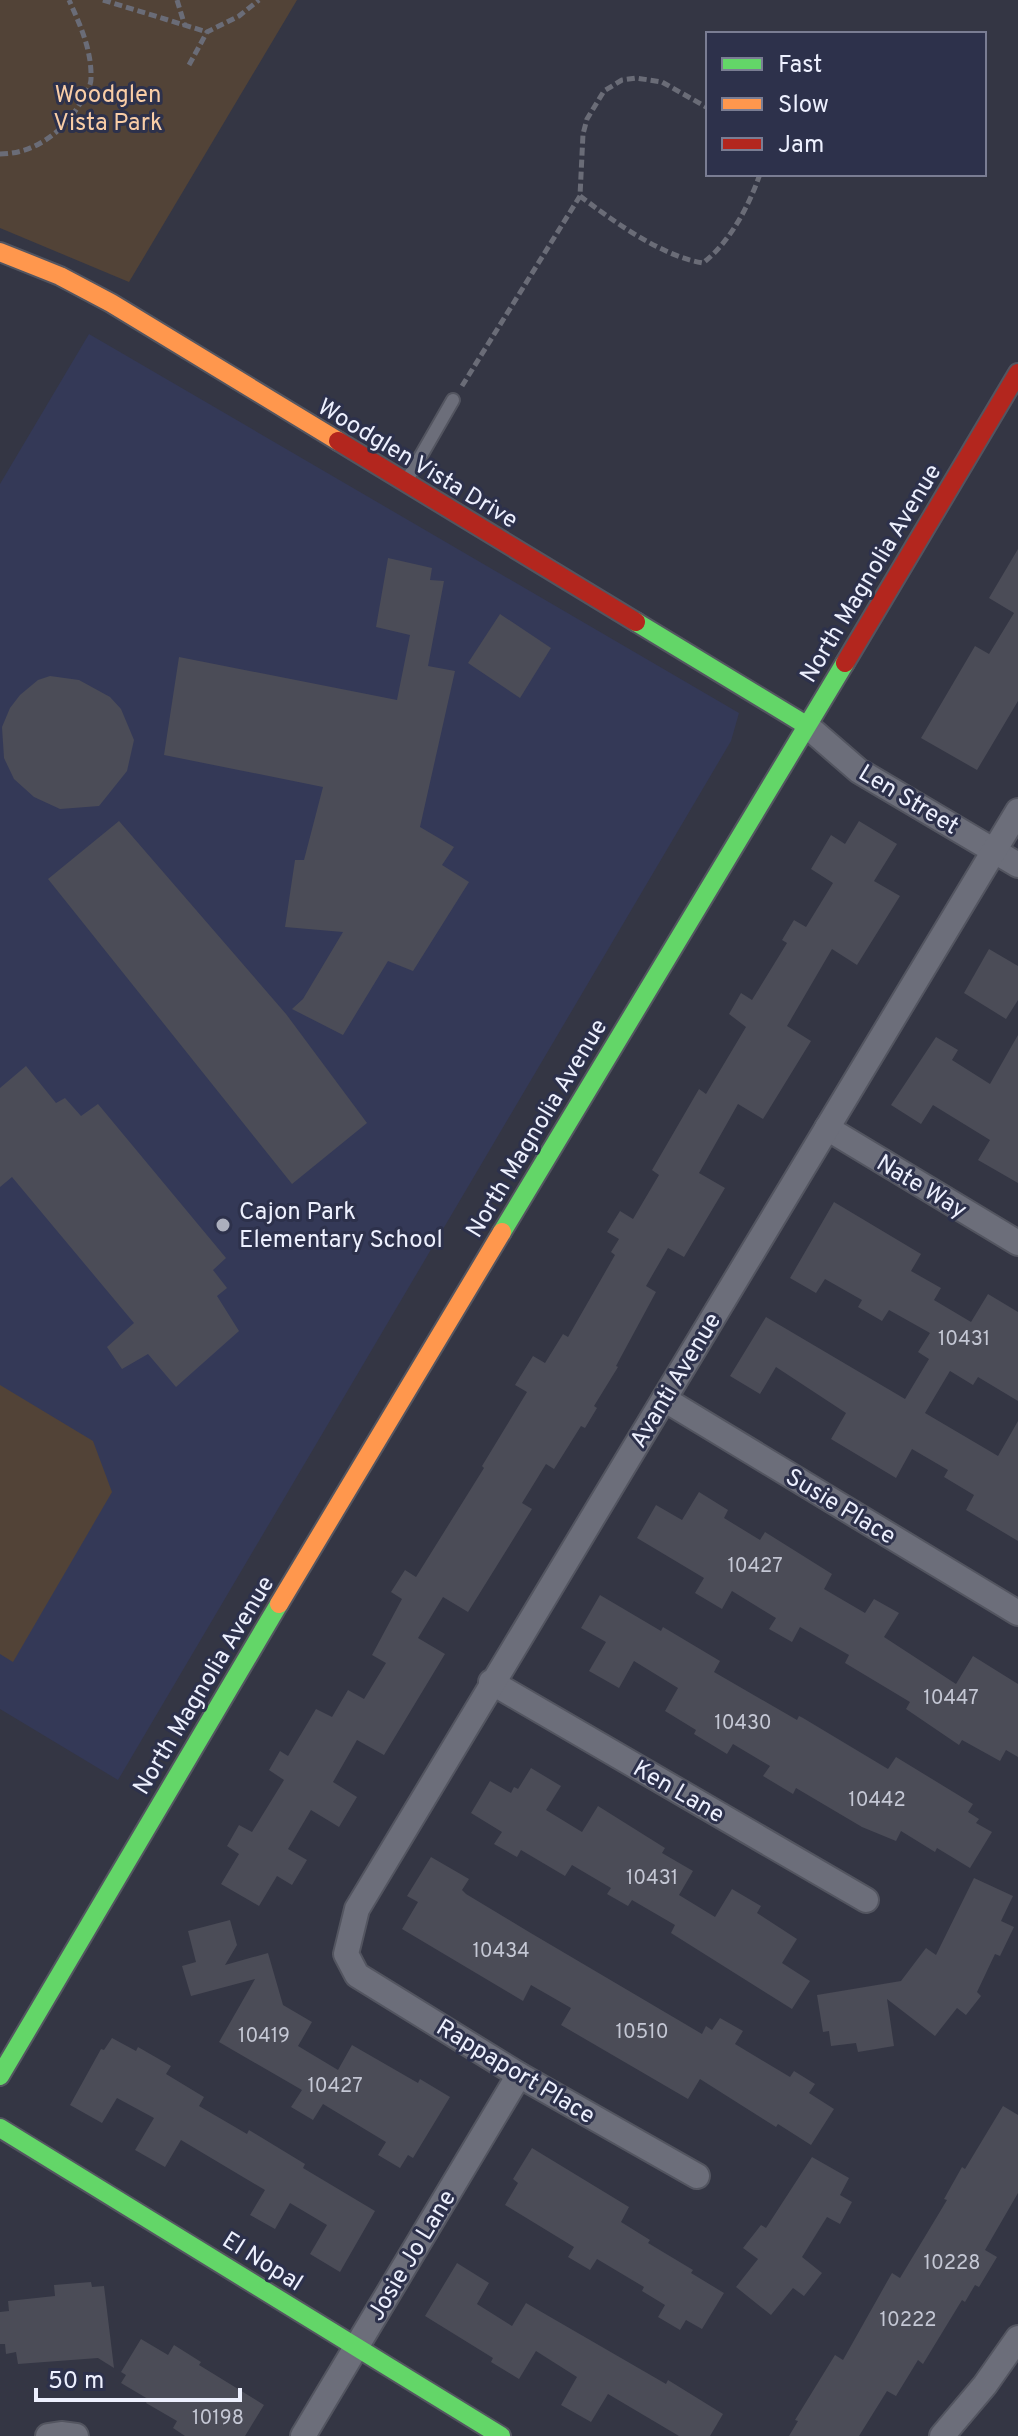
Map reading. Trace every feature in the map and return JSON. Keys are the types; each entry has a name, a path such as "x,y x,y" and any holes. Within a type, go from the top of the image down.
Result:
{"main road":[{"name":"Woodglen Vista Drive","path":"0,252 60,276 111,303 806,725"},
{"name":"North Magnolia Avenue","path":"0,2076 440,1332 1018,373"},
{"name":"El Nopal","path":"0,2128 501,2436"}],"street":[{"name":"Len Street","path":"806,725 859,771 1018,865"},
{"name":"Avanti Avenue","path":"346,1954 357,1909 1018,811"},
{"name":"Nate Way","path":"827,1128 1018,1243"},
{"name":"Susie Place","path":"664,1399 1018,1613"},
{"name":"Ken Lane","path":"491,1682 866,1900"},
{"name":"Rappaport Place","path":"346,1954 357,1975 519,2075 697,2176"},
{"name":"Josie Jo Lane","path":"303,2436 519,2075"},
{"path":"942,2436 985,2385 1018,2338"},
{"path":"48,2436 76,2436"}],"lane":[{"path":"405,483 453,400"}],"path":[{"path":"0,154 12,154 39,145 55,133 73,115 91,82 86,39 69,0"},
{"path":"103,0 207,32"},
{"path":"177,0 185,26"},
{"path":"189,65 207,32 239,16 259,0"},
{"path":"453,400 580,196 583,134 587,119 604,91 615,83 636,78 662,82 706,107"},
{"path":"580,196 614,222 687,261 703,263 713,255 750,202 759,176"}],"shaded area":[{"name":"Cajon Park Elementary School","path":"89,334 739,713 731,741 118,1780 0,1709 0,484"}],"green space":[{"name":"Woodglen Vista Park","path":"0,0 297,0 129,282 0,228"},
{"path":"0,1385 93,1441 112,1492 13,1662 0,1654"}],"building":[{"path":"1018,549 1018,701 977,770 921,738 975,646 989,654 1014,613 989,598"},
{"path":"388,558 432,568 430,580 444,581 428,666 455,671 420,827 454,847 442,865 469,882 413,971 388,961 343,1035 292,1009 303,999 343,932 285,927 295,860 304,860 323,787 164,755 179,657 397,700 410,635 376,627"},
{"path":"500,614 551,648 520,698 468,663"},
{"path":"50,676 79,680 110,697 121,709 134,740 127,771 99,806 60,809 34,797 14,779 4,758 2,727 10,708 38,680"},
{"path":"119,821 286,1014 367,1123 292,1184 48,879"},
{"path":"859,821 897,844 874,881 900,896 857,965 832,949 787,1026 811,1041 763,1119 738,1104 699,1173 725,1188 684,1257 668,1248 646,1286 656,1292 618,1367 594,1406 597,1408 585,1428 581,1426 554,1469 546,1464 522,1503 532,1509 468,1612 443,1597 418,1638 445,1654 384,1755 357,1740 333,1782 357,1797 339,1827 311,1810 288,1849 307,1860 292,1885 277,1876 259,1906 221,1884 239,1854 227,1846 239,1825 252,1832 284,1780 269,1770 280,1751 288,1756 316,1709 332,1717 348,1690 364,1699 386,1663 372,1655 402,1599 391,1592 405,1570 416,1577 484,1468 482,1466 527,1392 515,1385 533,1356 545,1363 563,1334 568,1337 615,1255 611,1252 619,1239 607,1232 620,1211 633,1219 659,1175 652,1170 699,1089 706,1094 746,1027 729,1014 741,993 752,1000 787,943 782,940 794,920 806,927 833,883 811,869 831,835 845,844"},
{"path":"989,949 1018,966 1018,1000 1006,1019 964,993"},
{"path":"1018,1035 1018,1183 978,1160 990,1140 933,1105 921,1124 891,1105 936,1037 958,1050 952,1060 990,1084"},
{"path":"26,1066 56,1103 65,1098 81,1116 98,1104 226,1258 213,1270 227,1288 217,1296 239,1331 176,1387 148,1354 122,1369 107,1347 134,1323 12,1177 0,1187 0,1088"},
{"path":"834,1202 921,1254 911,1271 941,1288 934,1300 971,1322 988,1294 1018,1312 1018,1401 978,1377 973,1385 950,1371 925,1413 998,1456 1018,1421 1018,1541 966,1510 974,1495 944,1477 948,1470 912,1449 896,1478 831,1439 846,1413 776,1367 760,1394 730,1376 766,1317 905,1399 929,1359 918,1352 930,1333 889,1310 882,1321 858,1307 862,1300 825,1279 816,1293 790,1278"},
{"path":"699,1492 728,1510 724,1518 760,1540 765,1532 832,1574 824,1589 865,1613 874,1599 899,1613 884,1637 956,1684 973,1656 1018,1684 1018,1757 1006,1750 1000,1761 962,1740 959,1745 906,1709 910,1702 845,1663 849,1655 800,1627 792,1642 769,1629 776,1618 732,1591 722,1609 695,1593 704,1578 637,1538 656,1505 682,1520"},
{"path":"600,1595 720,1661 714,1672 797,1720 799,1716 803,1718 888,1769 896,1757 973,1804 968,1812 979,1819 976,1823 992,1832 970,1868 937,1848 935,1852 901,1831 896,1841 862,1827 796,1788 793,1794 763,1776 770,1766 733,1744 727,1754 694,1734 696,1730 665,1711 678,1688 634,1661 619,1688 589,1671 606,1642 581,1628"},
{"path":"531,1768 561,1786 546,1810 582,1832 598,1806 665,1848 662,1853 693,1871 679,1895 715,1917 732,1889 761,1906 757,1913 797,1939 782,1963 810,1981 792,2009 671,1933 675,1925 632,1900 628,1906 607,1894 611,1888 572,1865 565,1876 521,1850 517,1857 494,1844 502,1832 471,1813 490,1781 511,1793 514,1787 518,1789"},
{"path":"431,1857 469,1879 462,1890 466,1894 529,1932 702,2034 706,2026 712,2030 720,2018 743,2031 735,2044 790,2077 794,2071 815,2084 809,2093 834,2109 811,2145 778,2124 776,2127 700,2079 688,2099 561,2025 571,2008 531,1985 523,2001 402,1929 418,1902 407,1896"},
{"path":"974,1878 1013,1896 1001,1921 1014,1927 1000,1956 995,1954 977,1992 981,1996 966,2015 957,2008 935,2036 887,1999 894,2046 858,2052 856,2043 831,2046 829,2031 823,2032 817,1995 901,1981 926,1948 936,1955"},
{"path":"230,1920 237,1945 225,1965 268,1953 283,2005 312,2022 298,2046 338,2070 352,2045 418,2083 420,2079 450,2097 413,2158 408,2155 400,2168 378,2155 386,2142 323,2104 313,2120 291,2107 302,2090 219,2042 255,1979 191,1996 182,1966 196,1962 188,1931"},
{"path":"112,2038 136,2051 138,2047 171,2066 166,2074 204,2097 199,2106 247,2134 249,2130 305,2164 303,2168 375,2211 340,2272 310,2254 327,2225 290,2203 275,2229 250,2215 265,2190 181,2140 165,2167 135,2150 154,2118 117,2098 102,2123 70,2105 101,2049 104,2050"},
{"path":"1003,2106 1018,2115 1018,2193 985,2250 997,2257 979,2287 975,2285 965,2302 962,2300 923,2364 918,2360 896,2396 887,2391 859,2436 789,2436 798,2421 795,2420 835,2355 843,2360 892,2273 900,2278 947,2200 944,2199 962,2167 965,2169"},
{"path":"532,2148 629,2207 621,2222 724,2293 702,2329 686,2320 680,2330 658,2317 665,2305 642,2291 644,2287 597,2259 590,2270 568,2257 574,2247 505,2205 518,2183 513,2179"},
{"path":"812,2157 849,2178 840,2195 852,2202 840,2224 827,2217 802,2257 822,2273 804,2296 793,2288 771,2315 736,2287 758,2259 743,2248 761,2225 766,2228"},
{"path":"457,2263 489,2283 477,2304 512,2326 526,2303 666,2384 668,2380 723,2414 710,2436 679,2436 608,2394 591,2422 561,2405 577,2377 536,2351 519,2379 491,2362 493,2358 425,2316"},
{"path":"91,2282 92,2287 104,2286 114,2368 98,2358 18,2364 16,2352 6,2354 5,2344 0,2344 0,2312 9,2311 8,2301 55,2296 54,2285"},
{"path":"141,2339 168,2355 174,2345 201,2362 199,2365 264,2405 245,2436 185,2436 173,2428 177,2421 146,2403 148,2399 121,2383 126,2375 121,2372"}],"traffic: fast":[{"path":"636,622 806,725"},
{"path":"502,1232 845,663"},
{"path":"0,2076 279,1604"},
{"path":"0,2128 501,2436"}],"traffic: slow":[{"path":"0,252 60,276 111,303 338,441"},
{"path":"279,1604 502,1232"}],"traffic: jam":[{"path":"845,663 1018,373"},
{"path":"338,441 636,622"}],"place":[{"name":"Cajon Park Elementary School","path":"223,1225"}]}
